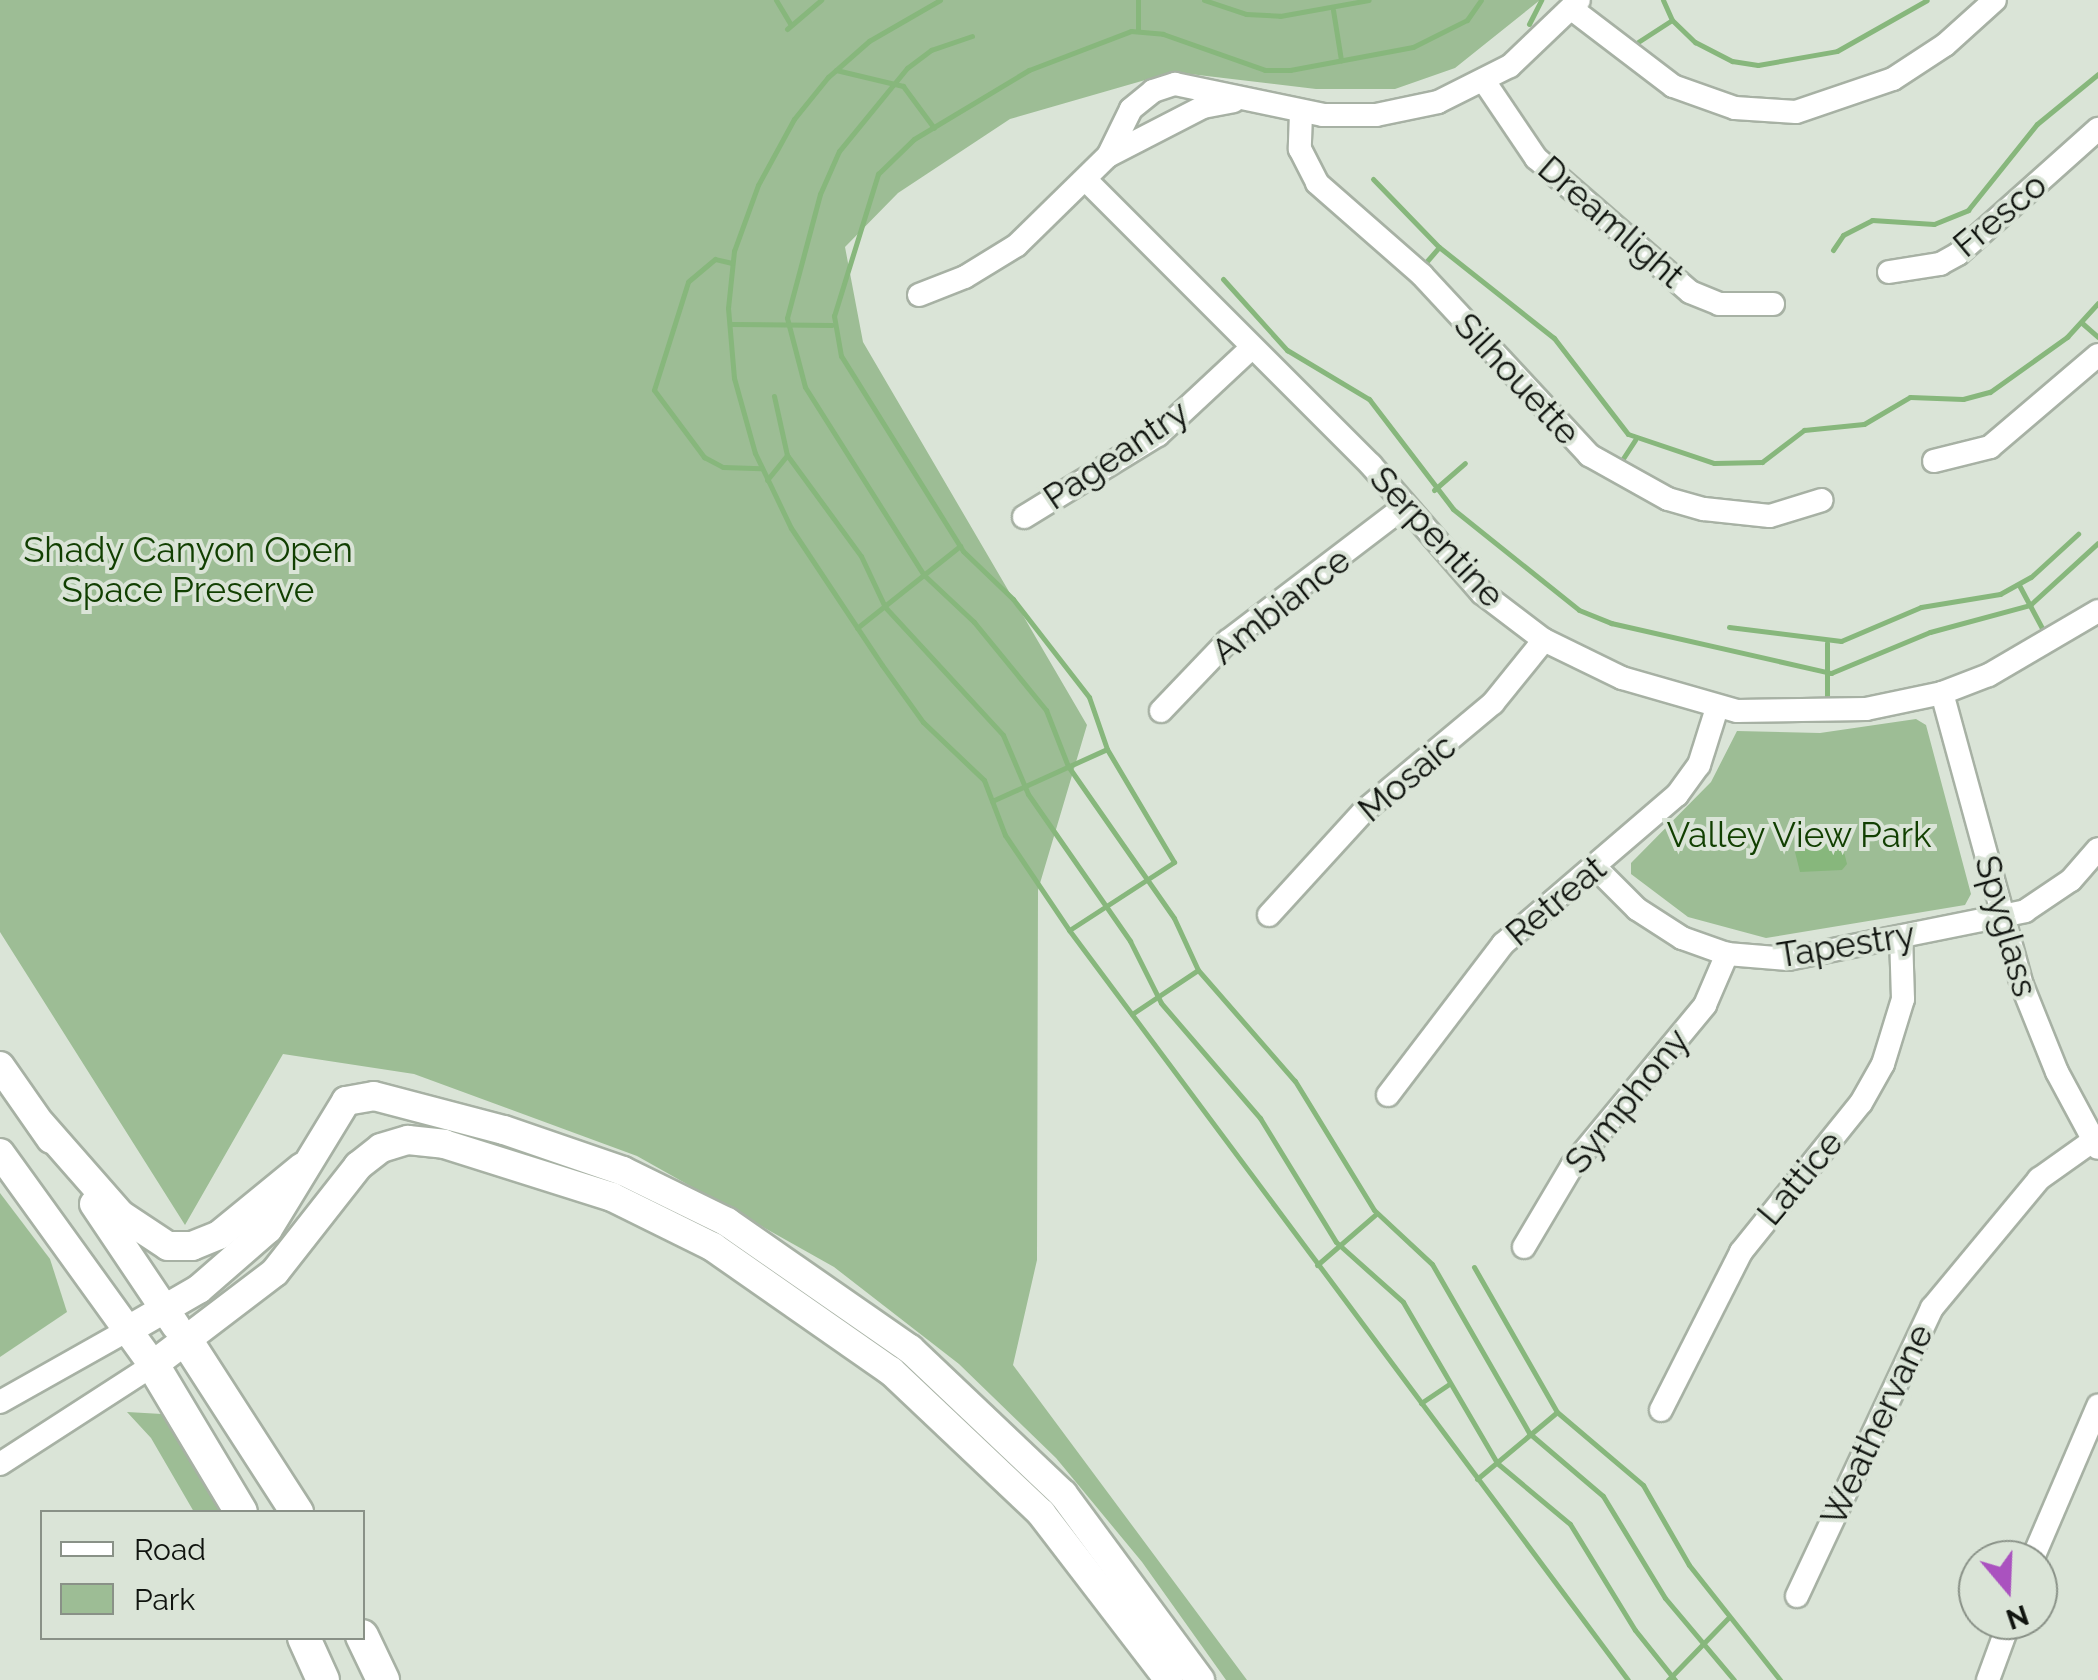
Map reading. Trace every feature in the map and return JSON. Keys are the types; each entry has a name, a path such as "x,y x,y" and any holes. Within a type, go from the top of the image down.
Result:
{"highway":[{"path":"186,1340 295,1510"},
{"path":"153,1365 240,1510"},
{"path":"305,1640 324,1680"},
{"path":"364,1640 383,1680"}],"main road":[{"path":"0,1066 186,1340"},
{"path":"128,1330 165,1312 246,1252 308,1164 336,1110 358,1096 374,1096 623,1171 728,1222 910,1349 1039,1469 1169,1680"},
{"path":"41,1124 133,1226 158,1243 179,1247 206,1242 234,1226 275,1185 308,1164"},
{"path":"0,1154 153,1365 274,1272 350,1175 381,1148 408,1140 496,1157 612,1197 713,1246 892,1371 983,1452 1104,1571 1200,1680"}],"street":[{"path":"918,294 1000,257 1086,180 1108,156 1131,109 1153,91 1190,85 1301,113 1390,113 1484,82 1535,47 1576,4 1673,86 1734,108 1796,112 1893,79 1945,46 1995,0"},
{"name":"Dreamlight","path":"1484,82 1536,158 1690,292 1719,304 1773,304"},
{"path":"1108,156 1203,107 1241,100"},
{"name":"Silhouette","path":"1301,113 1300,148 1317,183 1422,275 1588,455 1650,490 1704,509 1770,516 1822,500"},
{"name":"Fresco","path":"1890,272 1940,264 1958,254 2098,130"},
{"name":"Serpentine","path":"1086,180 1405,506 1463,574 1544,640 1622,678 1717,708 1841,712 1942,694 2032,654 2098,611"},
{"name":"Pageantry","path":"1024,516 1158,436 1249,350"},
{"path":"1934,461 1990,446 2098,356"},
{"name":"Ambiance","path":"1161,711 1228,641 1405,506"},
{"name":"Mosaic","path":"1269,915 1364,811 1493,703 1544,640"},
{"name":"Spyglass","path":"1942,694 2002,917 2042,1039 2096,1142"},
{"name":"Retreat","path":"1388,1095 1486,962 1596,868 1688,781 1717,708"},
{"name":"Tapestry","path":"1596,868 1653,922 1727,954 1788,959 2002,917 2052,894 2098,849"},
{"name":"Lattice","path":"1661,1410 1751,1238 1846,1123 1883,1064 1903,999 1900,938"},
{"name":"Symphony","path":"1524,1247 1580,1155 1705,1004 1727,954"},
{"name":"Weathervane","path":"1797,1596 1932,1308 2030,1189 2096,1142"},
{"path":"0,1402 128,1330"},
{"path":"0,1464 153,1365"},
{"path":"2041,1540 2098,1406"},
{"path":"1988,1680 2003,1640"}],"green space":[{"name":"Shady Canyon Open Space Preserve","path":"0,0 1540,0 1455,68 1395,89 1316,89 1173,72 1010,119 898,193 845,247 863,342 1087,725 1038,890 1037,1260 1013,1365 1247,1680 1226,1680 1142,1562 1056,1458 959,1364 834,1267 637,1156 414,1074 283,1054 185,1225 0,932"},
{"name":"Valley View Park","path":"1916,719 1926,725 1971,894 1965,905 1766,938 1688,917 1631,874 1631,863 1711,782 1737,731 1820,733"},
{"path":"0,1193 50,1259 67,1312 0,1357"},
{"path":"127,1412 162,1414 219,1510 193,1510 151,1438"}],"shaded area":[{"path":"1841,840 1847,864 1842,870 1800,872 1795,852"}],"waterway":[{"path":"776,0 791,25"},
{"path":"787,29 821,0"},
{"path":"940,0 869,41 828,77 794,119 758,185 734,251 728,308 734,378 755,453 791,528 882,665 923,722 984,780 1005,835 1069,930 1628,1680"},
{"path":"1138,0 1138,30"},
{"path":"1204,0 1246,14 1280,16 1369,0"},
{"path":"1071,929 1174,862 1107,749 1089,697 1013,599 963,551 841,356 834,316 878,174 914,139 1029,70 1131,31 1163,34 1265,70 1290,70 1413,47 1467,20 1481,0"},
{"path":"1529,24 1541,0"},
{"path":"1663,0 1672,20 1695,42 1732,61 1758,65 1837,51 1927,0"},
{"path":"1333,10 1341,60"},
{"path":"1638,42 1672,20"},
{"path":"972,36 931,50 907,68 839,151 820,194 787,318 805,387 924,575 974,622 1046,710 1068,766 1174,918 1198,970 1295,1081 1374,1210 1432,1264 1529,1433 1603,1496 1665,1598 1734,1680"},
{"path":"836,70 903,86 934,128"},
{"path":"1833,250 1843,235 1872,220 1934,224 1968,210 2037,124 2098,74"},
{"path":"1373,179 1439,247 1554,338 1628,434 1714,463 1762,462 1804,430 1864,424 1910,397 1963,399 1990,392 2067,337 2098,303"},
{"path":"1427,261 1439,247"},
{"path":"732,263 715,259 688,282 654,390 704,457 723,467 761,468"},
{"path":"1223,279 1287,350 1369,399 1453,509 1579,610 1611,623 1831,673 1930,632 2030,605 2098,543"},
{"path":"2082,323 2098,337"},
{"path":"730,324 832,325"},
{"path":"774,396 787,455 861,556 885,607 1003,735 1028,794 1130,941 1161,1003 1260,1118 1336,1242 1403,1302 1497,1463 1570,1524 1635,1630 1675,1680"},
{"path":"1622,460 1635,440"},
{"path":"767,480 787,455"},
{"path":"1434,490 1465,463"},
{"path":"1729,627 1841,641 1921,607 2000,594 2031,577 2078,534"},
{"path":"857,628 960,546"},
{"path":"2019,585 2043,630"},
{"path":"1827,643 1827,698"},
{"path":"992,801 1107,749"},
{"path":"1132,1014 1198,970"},
{"path":"1317,1265 1377,1213"},
{"path":"1474,1267 1557,1412 1643,1485 1689,1565 1780,1680"},
{"path":"1421,1403 1449,1384"},
{"path":"1477,1479 1557,1412"},
{"path":"1668,1680 1728,1618"}]}
